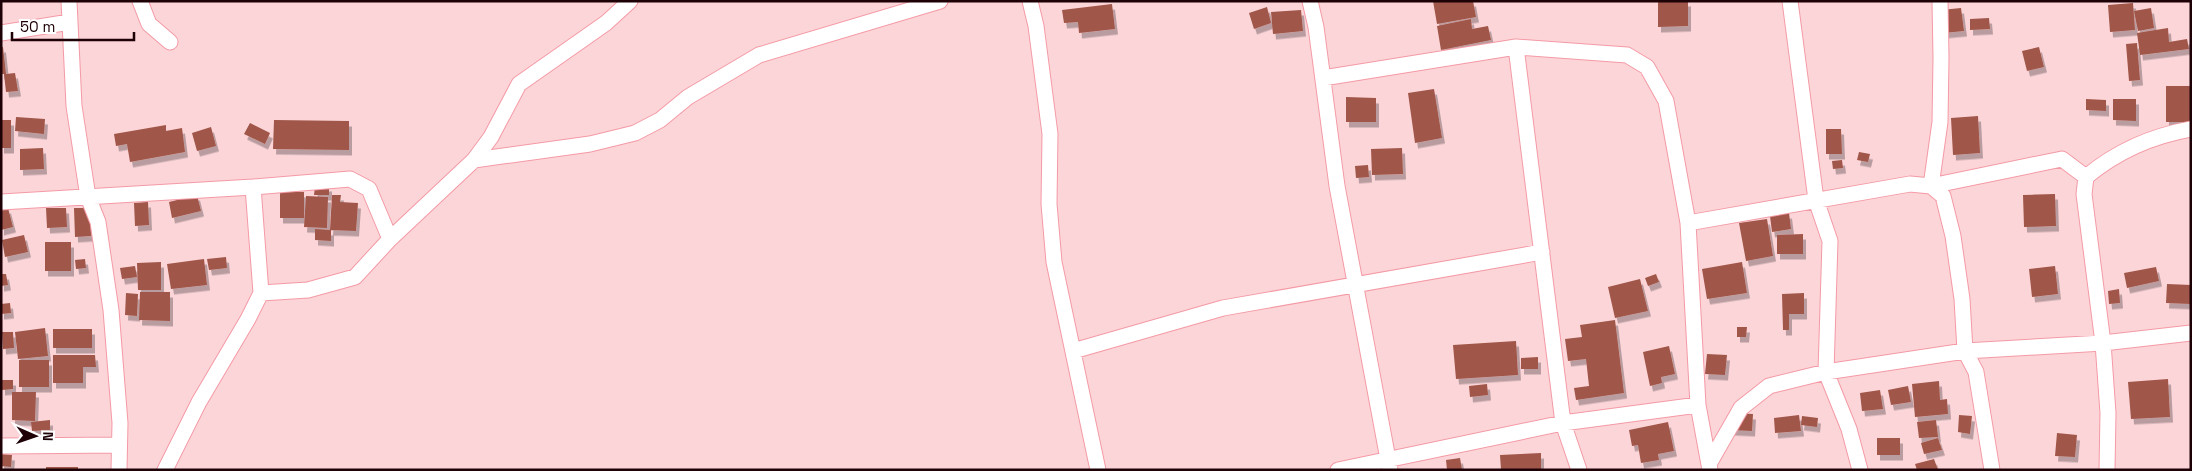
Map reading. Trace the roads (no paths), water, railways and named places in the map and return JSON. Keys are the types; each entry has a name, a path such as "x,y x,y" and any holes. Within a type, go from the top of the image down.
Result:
{"street":[{"path":"69,1 74,106 88,197 98,222 111,310 119,470"},
{"path":"140,1 149,24 170,42"},
{"path":"261,292 308,290 354,277 390,239 474,160 491,137 519,84 606,23 630,1"},
{"path":"474,160 590,144 635,133 660,120 688,97 759,55 940,1"},
{"path":"1030,1 1036,26 1050,134 1049,204 1054,262 1098,470"},
{"path":"1310,1 1316,27 1338,186 1389,464"},
{"path":"1790,1 1816,200 1830,241 1826,372 1849,429 1860,470"},
{"path":"1931,186 1940,122 1942,58 1940,1"},
{"path":"1,33 70,22"},
{"path":"1323,78 1516,47 1628,55 1647,67 1666,101 1688,223 1698,405 1710,467"},
{"path":"1516,47 1562,423 1579,470"},
{"path":"2107,470 2108,413 2103,343 2084,194 2086,177 2105,162 2141,142 2168,133 2191,129"},
{"path":"1688,223 1910,184 1931,186 2062,159 2086,177"},
{"path":"1,202 350,180 370,189 390,239"},
{"path":"1931,186 1943,196 1953,236 1962,299 1966,351 1976,372 1992,470"},
{"path":"165,470 199,402 248,319 261,292 253,187"},
{"path":"1073,351 1223,308 1542,252"},
{"path":"1710,467 1741,408 1769,386 1826,372 1966,351 2103,343 2191,333"},
{"path":"1338,470 1389,464 1562,423 1698,405"},
{"path":"1,446 119,444"}]}
